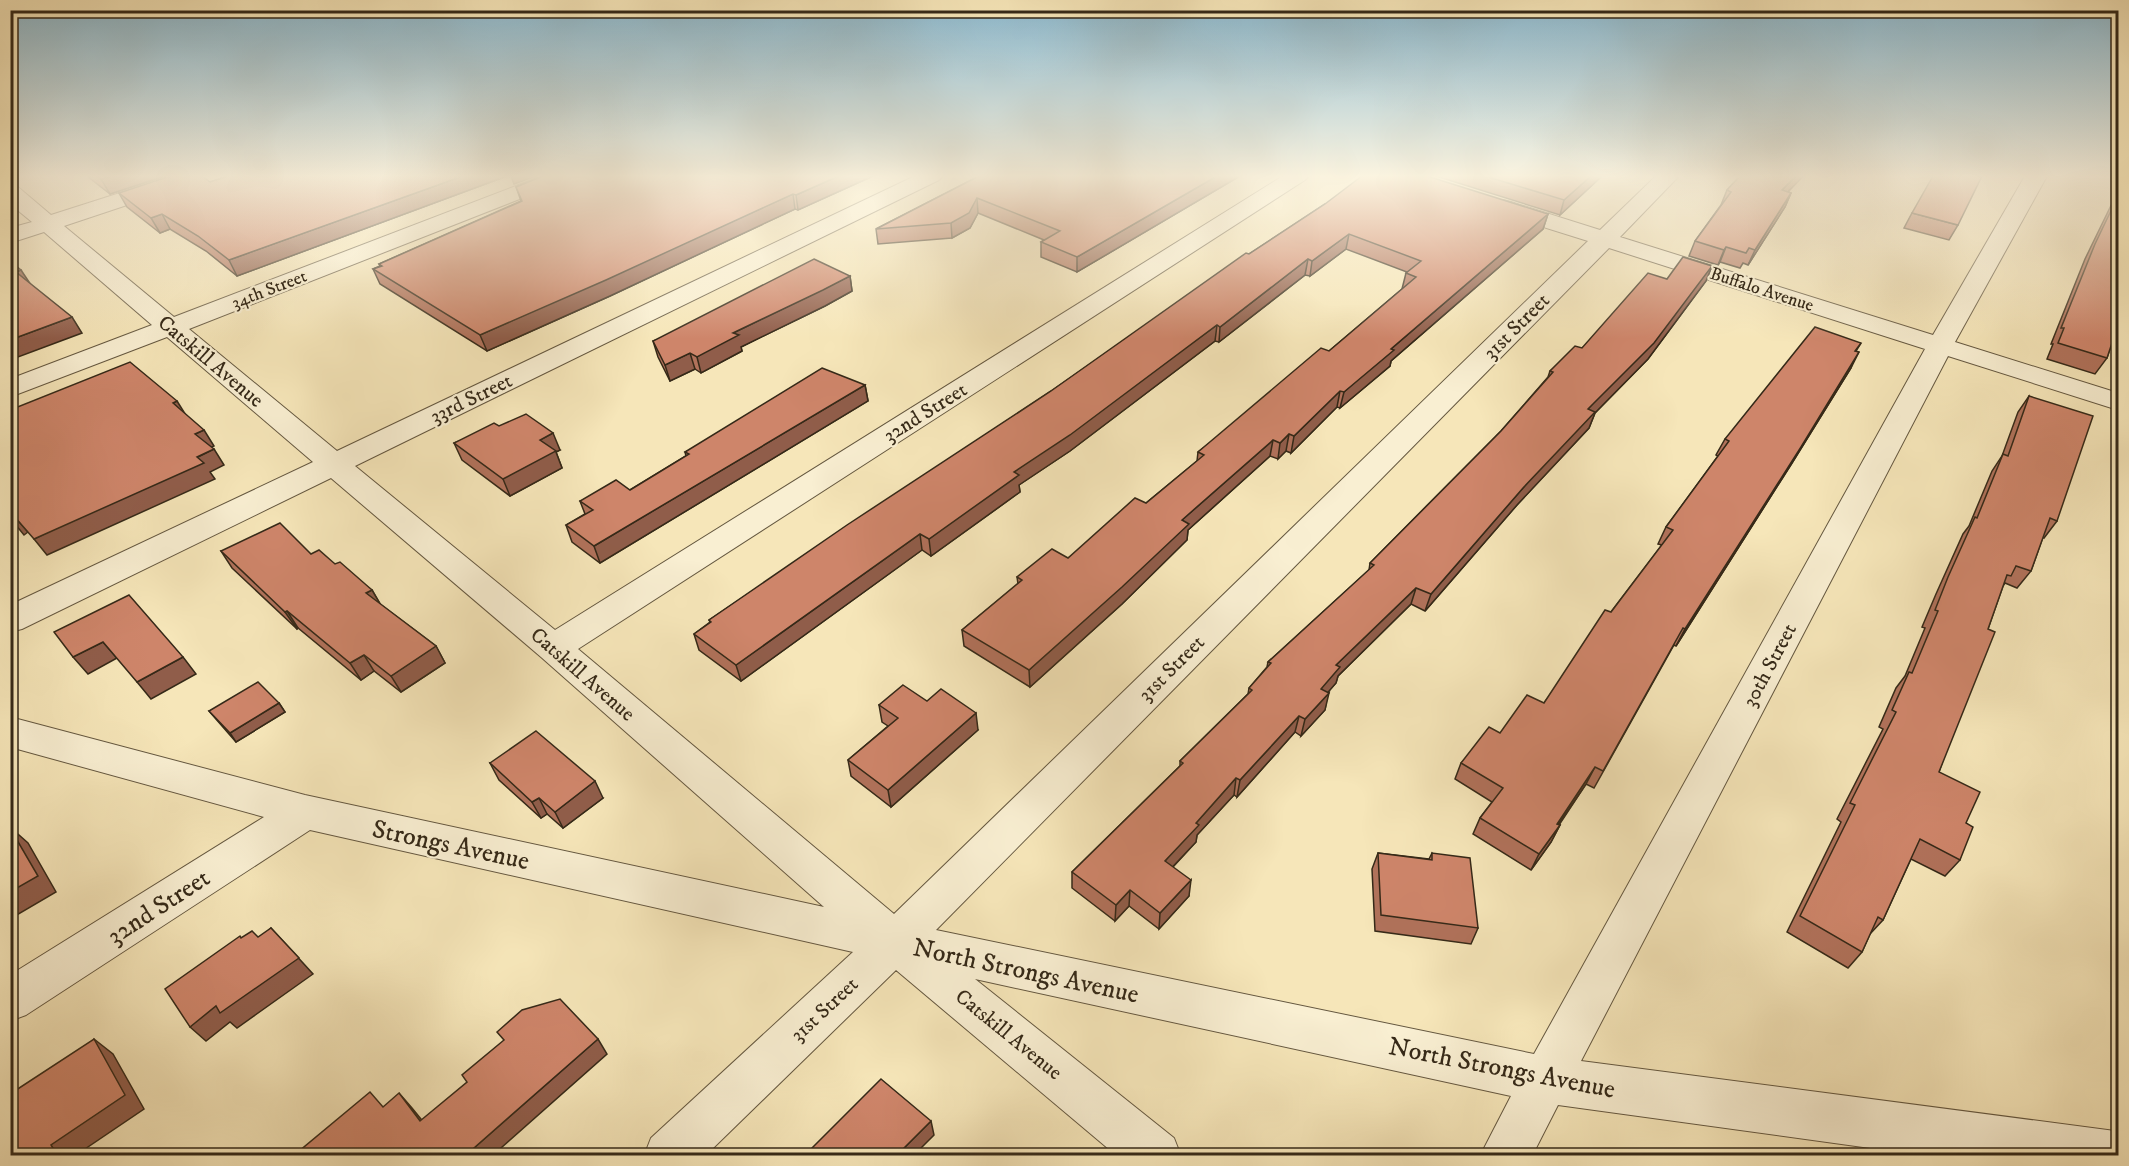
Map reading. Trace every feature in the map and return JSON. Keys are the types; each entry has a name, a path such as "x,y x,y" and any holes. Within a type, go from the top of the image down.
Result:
{"street":[{"path":"10,236 28,230"},
{"name":"Catskill Avenue","path":"56,230 553,648 895,942 1156,1155"},
{"name":"34th Street","path":"10,389 420,230"},
{"name":"33rd Street","path":"10,620 819,230"},
{"name":"32nd Street","path":"553,648 1212,230"},
{"name":"Buffalo Avenue","path":"1579,230 2118,402"},
{"name":"31st Street","path":"669,1155 895,942 1611,230"},
{"name":"30th Street","path":"1505,1155 1940,346 2005,230"},
{"name":"Strongs Avenue","path":"10,732 305,812 895,942"},
{"name":"32nd Street","path":"10,1000 305,812"},
{"name":"North Strongs Avenue","path":"895,942 1546,1080 2115,1155"}],"building":[{"path":"189,230 311,230 229,260"},
{"path":"455,230 714,230 480,335 373,269 382,266 379,264"},
{"path":"1123,230 1077,257 1041,242 1060,231"},
{"path":"1285,230 1529,230 1391,349 1394,350 1344,392 1340,391 1294,436 1289,434 1280,443 1273,440 1182,520 1189,524 1029,670 962,630 1022,580 1017,577 1052,549 1068,558 1135,498 1146,503 1204,455 1198,452 1321,348 1329,351 1416,277 1406,273 1421,261 1349,234 1312,261 1308,259 1220,327 1217,325 1070,435 1014,472 1019,475 929,539 920,534 736,665 694,634 711,622 709,620 847,525 1051,391 1246,253 1249,254"},
{"path":"1703,230 1767,230 1755,250 1749,248 1746,253 1726,247 1724,250 1695,241"},
{"path":"2102,230 2118,230 2118,325 2107,358 2058,343 2064,328 2061,328"},
{"path":"1683,257 1712,266 1654,343 1588,409 1595,412 1523,488 1431,594 1416,588 1336,665 1340,667 1321,689 1329,693 1305,719 1299,716 1240,780 1236,778 1196,823 1199,825 1165,861 1191,880 1160,913 1130,890 1116,905 1072,872 1183,763 1180,761 1252,690 1249,688 1271,663 1268,662 1374,565 1370,563 1501,431 1553,372 1550,371 1575,346 1582,348 1648,273 1667,279"},
{"path":"814,259 850,276 733,333 739,335 697,357 690,353 665,365 653,341"},
{"path":"10,261 21,270 16,272 72,317 10,340"},
{"path":"1815,327 1861,343 1855,351 1859,352 1685,629 1683,628 1603,771 1595,767 1557,824 1560,825 1539,854 1480,818 1503,788 1461,763 1489,727 1500,733 1527,695 1544,703 1605,610 1611,612 1673,530 1666,527 1729,441 1725,439"},
{"path":"130,362 177,401 173,403 204,430 195,434 214,449 197,457 204,463 34,539 14,516 10,519 10,410"},
{"path":"822,368 865,385 594,546 566,525 593,510 580,501 616,480 630,490 689,454 685,452"},
{"path":"2029,396 2093,416 2057,521 2050,518 2031,571 2016,566 2011,576 2007,575 1988,629 1995,632 1939,772 1980,792 1966,823 1973,827 1960,860 1920,839 1883,920 1878,917 1862,952 1800,916 1855,805 1850,803 1896,712 1892,710 1909,672 1912,673 1938,611 1935,610 1948,577 1975,517 1977,518 2003,454 2008,456"},
{"path":"526,414 553,433 540,440 556,451 503,479 454,443 494,423 499,426"},
{"path":"280,523 311,554 319,550 335,564 340,562 372,590 366,593 436,646 391,676 364,655 350,663 287,611 285,612 221,551"},
{"path":"129,595 183,657 137,682 103,642 73,657 54,632"},
{"path":"258,682 279,703 230,733 209,711"},
{"path":"903,685 927,701 941,689 976,713 888,790 848,760 898,718 879,705"},
{"path":"536,731 595,781 555,812 539,798 532,802 490,763"},
{"path":"10,828 38,876 10,892"},
{"path":"1378,853 1432,860 1432,853 1470,858 1478,928 1381,915"},
{"path":"271,928 299,958 220,1013 216,1006 190,1027 165,989 240,936 241,938 252,931 258,937"},
{"path":"560,999 598,1039 466,1155 300,1155 298,1152 370,1092 383,1107 399,1093 420,1121 467,1082 462,1075 504,1040 497,1032 522,1010"},
{"path":"94,1039 125,1095 51,1145 53,1148 41,1155 10,1155 10,1094"},
{"path":"881,1079 931,1121 897,1155 805,1155"}]}
